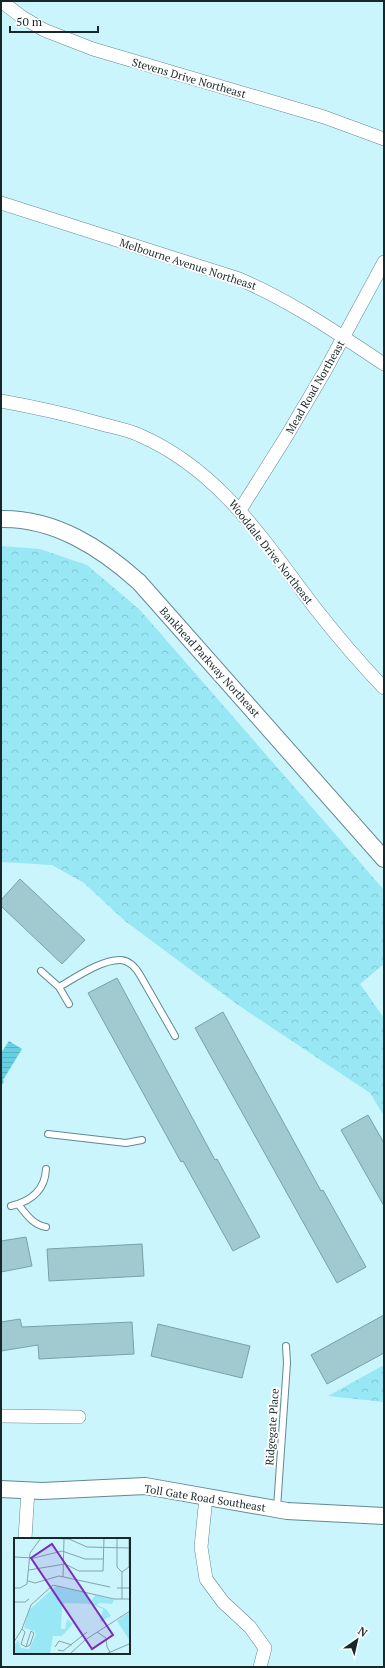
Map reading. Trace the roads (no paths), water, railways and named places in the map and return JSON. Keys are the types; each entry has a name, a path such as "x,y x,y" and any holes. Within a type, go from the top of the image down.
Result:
{"street":[{"name":"Stevens Drive Northeast","path":"1,1 22,17 44,30 93,49 324,118 384,139"},
{"name":"Melbourne Avenue Northeast","path":"1,203 239,279 268,291 319,321 384,364"},
{"name":"Mead Road Northeast","path":"240,510 286,437 344,337 384,262"},
{"name":"Wooddale Drive Northeast","path":"1,401 57,412 138,435 176,455 203,474 233,501 348,651 384,688"},
{"name":"Bankhead Parkway Northeast","path":"1,519 29,521 55,528 73,535 94,546 116,561 140,582 384,859"},
{"path":"1,1416 79,1417"},
{"name":"Toll Gate Road Southeast","path":"1,1489 28,1490 145,1486 277,1510 384,1516"},
{"path":"25,1538 28,1490"},
{"path":"206,1497 201,1547 206,1580 223,1602 250,1627 264,1648 260,1667"}],"lane":[{"path":"59,987 93,968 109,962 122,960 134,966 175,1036"},
{"path":"41,971 59,987 69,1004"},
{"path":"48,1134 126,1143 142,1140"},
{"path":"11,1206 29,1200 37,1193 43,1185 46,1169"},
{"path":"18,1204 28,1217 39,1226 46,1227"},
{"name":"Ridgegate Place","path":"277,1510 287,1363 286,1346"}]}
